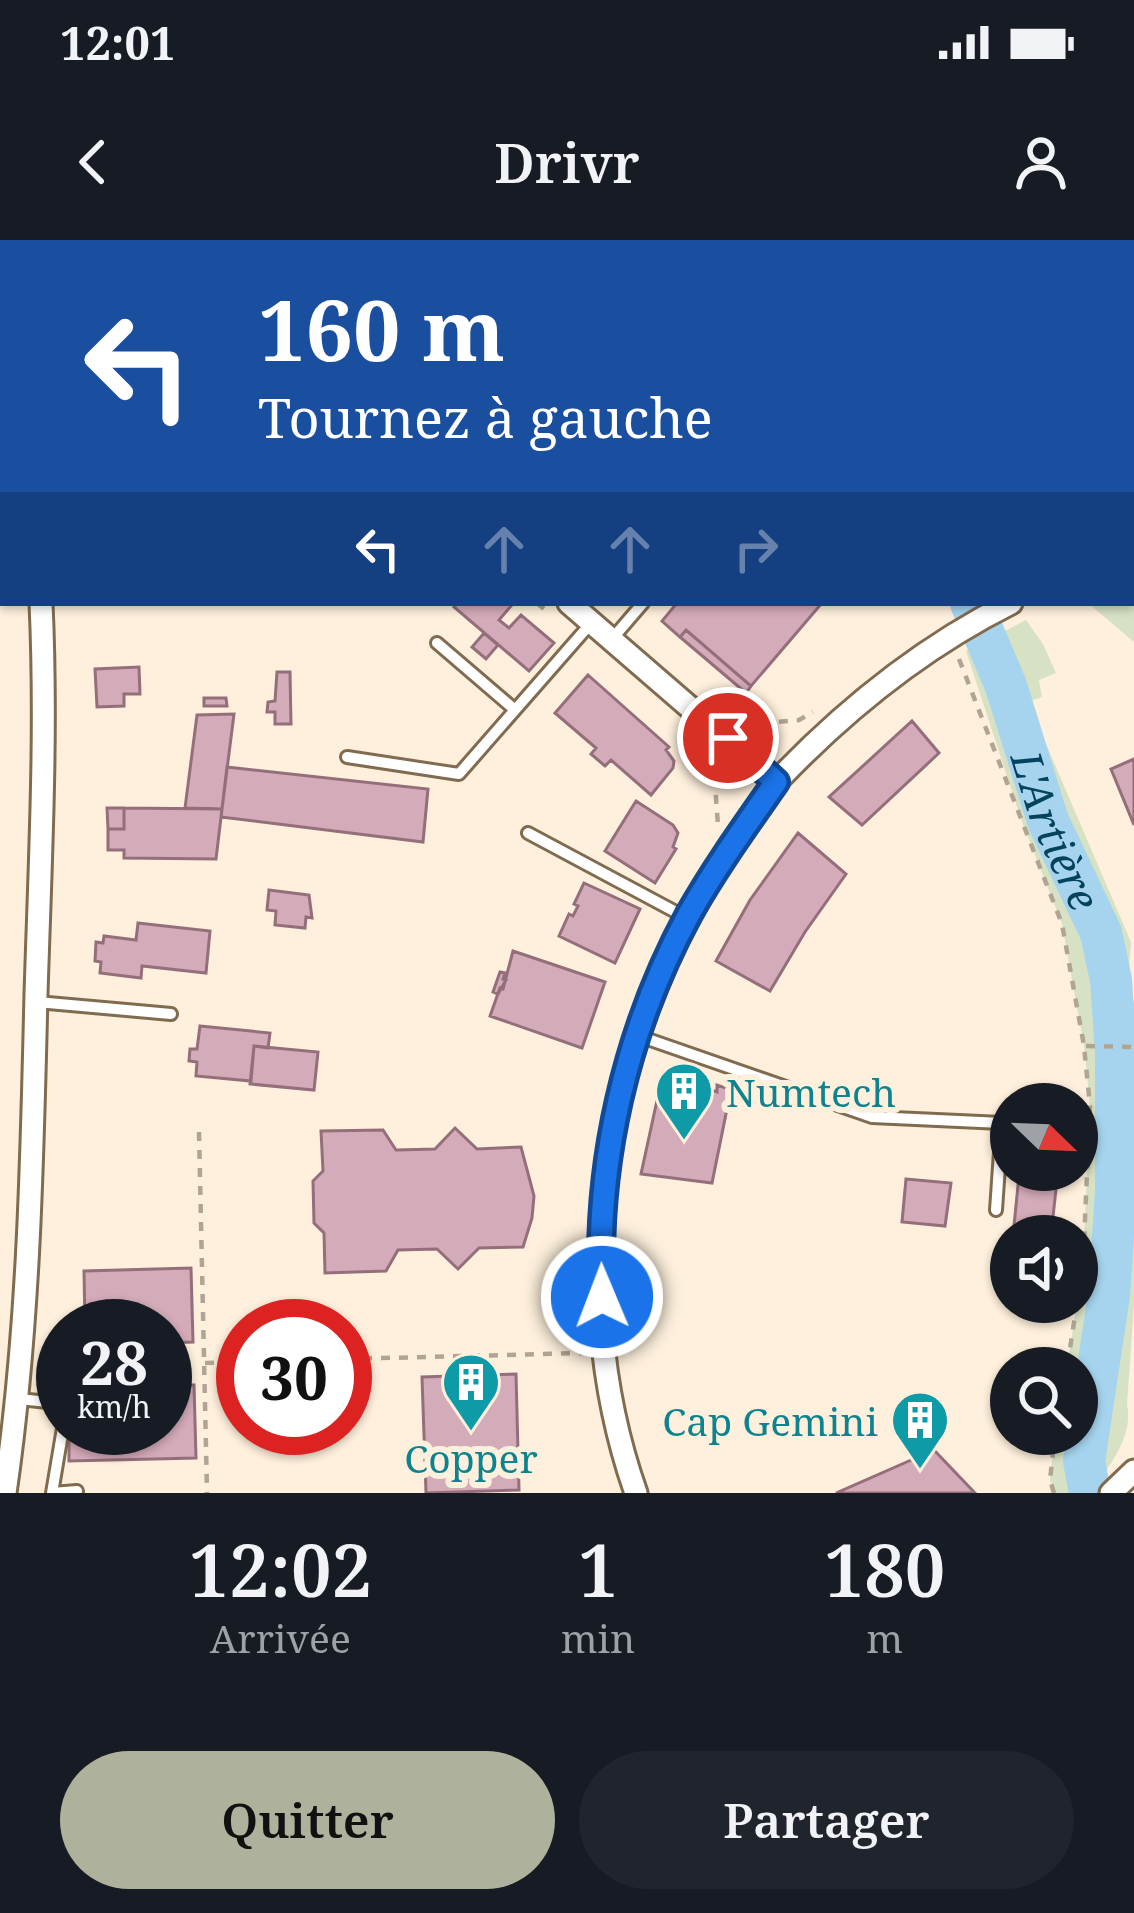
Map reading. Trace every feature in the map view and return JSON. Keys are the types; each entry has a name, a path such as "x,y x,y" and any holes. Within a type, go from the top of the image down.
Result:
{"street":[{"path":"5,1493 19,1399 26,1301 43,764 41,606"},
{"path":"575,606 776,782"},
{"path":"636,1493 607,1370 600,1256 620,1091 636,1035 687,917 776,782 877,689 955,634 1005,606"},
{"path":"1112,1492 1134,1471"}],"lane":[{"path":"612,639 640,606"},
{"path":"347,757 459,774 592,622"},
{"path":"437,643 514,709"},
{"path":"528,833 687,917"},
{"path":"36,1001 172,1014"},
{"path":"636,1035 872,1117 1002,1124 996,1210"},
{"path":"19,1399 36,1401"},
{"path":"58,1455 52,1493 77,1491"}],"path":[{"path":"955,634 1062,924 1088,1083"},
{"path":"716,832 713,756 728,738 740,725 799,720 818,710"},
{"path":"1084,1046 1134,1047"},
{"path":"199,1132 207,1493"},
{"path":"1070,1347 1083,1264 1086,1191"},
{"path":"372,1358 584,1353 581,1338"},
{"path":"205,1363 216,1363"},
{"path":"1053,1455 1054,1493"}],"green space":[{"path":"1092,606 1134,606 1134,642"},
{"path":"1026,620 1043,644 1056,673 1039,680 1042,697 1028,702 1131,942 1134,1304 1128,1417 1118,1452 1089,1493 1054,1493 1050,1480 1053,1455 1098,1455 1098,1347 1070,1347 1074,1323 1098,1323 1098,1215 1085,1215 1086,1191 1098,1191 1098,1083 1088,1083 1062,924 1022,822 966,651"}],"building":[{"path":"511,606 499,620 509,628 521,615 554,643 529,671 454,607"},
{"path":"674,606 819,606 751,686 686,630 680,637 662,621"},
{"path":"686,630 751,686 746,693 680,637"},
{"path":"484,633 498,645 486,659 472,647"},
{"path":"139,667 140,694 124,694 124,706 97,707 95,669"},
{"path":"277,672 290,672 291,724 275,724 275,712 267,712 268,702 275,701"},
{"path":"588,675 669,747 673,768 651,795 611,760 605,766 591,754 596,748 555,713"},
{"path":"204,698 226,698 227,706 204,706"},
{"path":"234,714 222,809 185,808 197,715"},
{"path":"912,721 939,753 862,825 829,797"},
{"path":"1134,759 1134,825 1111,769"},
{"path":"227,767 428,789 423,842 221,817"},
{"path":"636,801 678,833 676,849 655,883 605,851"},
{"path":"107,808 124,808 124,829 108,829"},
{"path":"124,808 222,809 216,859 124,858 124,850 108,850 108,829 124,829"},
{"path":"798,833 846,874 770,991 716,961 750,900"},
{"path":"584,883 640,909 615,963 559,936 578,906 574,904"},
{"path":"269,890 309,895 312,918 306,917 305,928 275,925 276,911 267,910"},
{"path":"138,923 210,931 206,973 142,966 141,978 100,973 96,942 103,943 104,936 136,940"},
{"path":"513,951 605,982 582,1048 490,1016"},
{"path":"500,972 506,980 498,994 493,992"},
{"path":"200,1026 270,1033 268,1048 254,1046 251,1081 196,1076 197,1062 189,1061 190,1049 197,1049"},
{"path":"254,1046 318,1052 314,1090 250,1084"},
{"name":"Numtech","path":"663,1073 717,1092 717,1085 735,1091 712,1183 641,1174"},
{"path":"455,1128 477,1149 521,1147 534,1196 523,1247 479,1248 458,1269 437,1249 398,1250 386,1271 325,1273 324,1233 314,1223 313,1181 323,1171 321,1131 383,1130 396,1150 435,1149"},
{"path":"906,1179 951,1183 945,1226 902,1222"},
{"path":"1017,1191 1056,1191 1053,1215 1015,1215"},
{"path":"191,1268 192,1299 85,1299 84,1271"},
{"name":"Copper","path":"516,1374 519,1490 426,1493 422,1377"},
{"path":"194,1385 196,1458 69,1461 69,1455 192,1455"},
{"name":"Cap Gemini","path":"934,1450 975,1493 836,1493"}],"waterway":[{"name":"L'Artière","path":"972,606 1006,686 1048,821 1101,933 1111,980 1116,1192 1109,1295 1084,1461 1090,1493"}],"place":[{"name":"Numtech","path":"684,1142"},
{"name":"Copper","path":"471,1433"},
{"name":"Cap Gemini","path":"920,1471"}],"route":[{"path":"602,1297 606,1181 620,1091 638,1028 687,917 776,782 728,738"}]}
